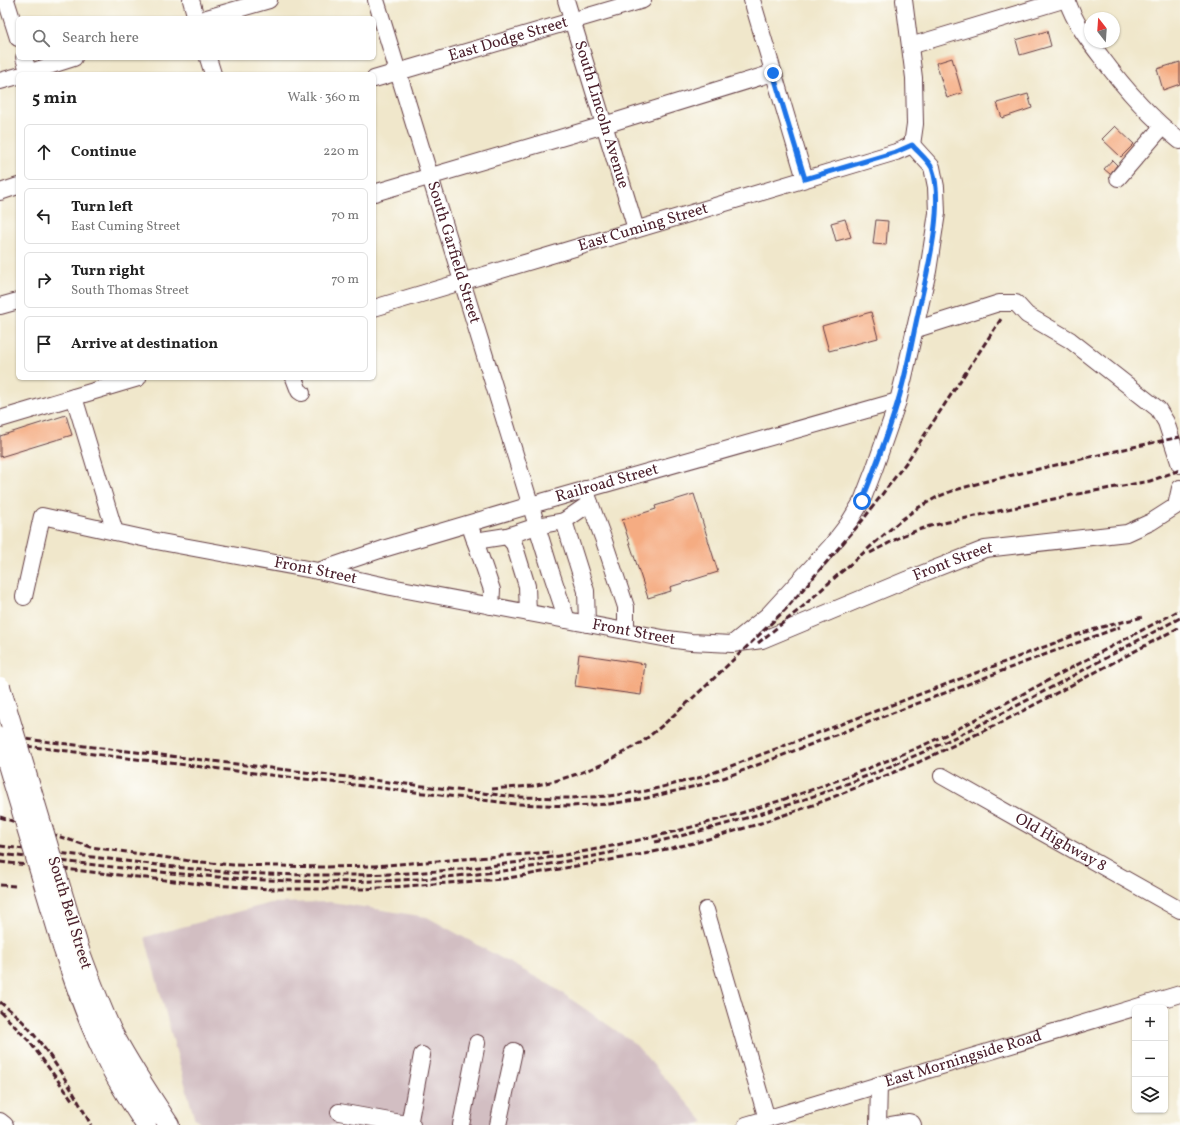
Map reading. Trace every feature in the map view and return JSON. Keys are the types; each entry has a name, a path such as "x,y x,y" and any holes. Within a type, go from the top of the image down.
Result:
{"main road":[{"name":"South Bell Street","path":"0,687 71,948 79,995 100,1046 112,1070 146,1125"},
{"name":"South Bell Street","path":"0,738 71,948 94,992 112,1032 141,1082 169,1125"}],"street":[{"path":"6,0 16,32"},
{"path":"191,0 195,16"},
{"path":"215,16 269,0"},
{"name":"South Garfield Street","path":"376,0 567,620"},
{"name":"South Lincoln Avenue","path":"566,0 636,229"},
{"name":"East Dodge Street","path":"376,78 643,0"},
{"path":"752,0 805,179"},
{"path":"732,644 768,615 831,546 848,524 862,501 898,401 928,270 937,213 936,187 932,167 912,145 915,129 915,102 904,0"},
{"path":"910,46 1063,0"},
{"path":"1067,0 1074,19 1088,41 1123,86 1162,127 1180,141"},
{"path":"25,71 66,60"},
{"path":"209,60 212,72"},
{"path":"376,192 773,73"},
{"path":"0,81 16,75"},
{"path":"1118,178 1162,127"},
{"name":"East Cuming Street","path":"376,307 896,152 912,145"},
{"path":"0,192 16,187"},
{"path":"0,306 16,302"},
{"path":"914,330 999,303 1016,303 1027,315 1070,340 1158,409 1166,422 1180,465"},
{"path":"0,420 122,380"},
{"path":"295,380 299,391 302,393"},
{"path":"74,397 115,532"},
{"name":"Railroad Street","path":"318,571 383,549 531,505 587,496 898,401"},
{"name":"Front Street","path":"24,597 42,516 391,587 587,624 691,642 732,644 762,640 906,580 986,549 1127,533 1151,522 1176,506 1180,488"},
{"path":"475,541 507,536 537,526 564,520 587,496 626,607 626,631"},
{"path":"564,520 586,591 587,624"},
{"path":"470,523 492,590 491,606"},
{"path":"507,536 514,544 527,586 528,613"},
{"name":"Old Highway 8","path":"942,776 1180,910"},
{"path":"706,910 766,1119"},
{"name":"East Morningside Road","path":"746,1125 766,1119 796,1118 879,1085 1180,994"},
{"path":"461,1125 477,1043"},
{"path":"498,1125 514,1051"},
{"path":"339,1112 410,1125 422,1055"},
{"path":"878,1125 879,1085"},
{"path":"0,1122 5,1125"},
{"path":"891,1125 909,1122 913,1125"}],"shaded area":[{"path":"331,902 427,917 552,986 634,1043 704,1122 695,1125 201,1125 194,1117 145,937 271,903"}],"building":[{"path":"1047,31 1051,46 1020,55 1016,40"},
{"path":"952,58 962,93 947,98 936,63"},
{"path":"1180,62 1180,84 1163,90 1157,69"},
{"path":"1028,94 1032,108 1002,118 997,103"},
{"path":"1115,126 1134,144 1121,157 1102,139"},
{"path":"1112,160 1117,165 1110,174 1104,169"},
{"path":"845,219 851,237 836,241 831,223"},
{"path":"876,220 888,221 886,245 873,244"},
{"path":"871,312 878,338 829,351 822,326"},
{"path":"66,415 72,435 0,457 0,436"},
{"path":"694,494 718,572 670,587 671,591 648,598 622,520 656,509 655,506"},
{"path":"579,654 645,664 641,695 575,686"}],"railway":[{"path":"492,789 532,786 555,781 601,765 642,742 707,685 786,609 862,521 908,460 1001,319"},
{"path":"758,643 800,609 900,521 916,509 937,497 983,482 1180,437"},
{"path":"870,553 904,535 930,526 1072,495 1150,481 1180,470"},
{"path":"0,846 215,871 314,875 389,874 459,869 528,861 596,849 664,834 732,816 864,770 928,743 981,717 1180,610"},
{"path":"0,736 516,797 570,798 609,796 646,791 702,777 1073,636 1143,617"},
{"path":"655,842 767,812 840,786 912,757 1006,712 1180,618"},
{"path":"0,743 516,804 571,806 610,804 647,798 726,777 1120,627"},
{"path":"0,862 201,884 270,889 365,889 503,879 644,854 698,842 755,825 816,804 919,762 1004,721 1180,627"},
{"path":"0,817 91,847 190,861 233,865 323,867 374,866 552,852"},
{"path":"0,854 200,876 311,882 356,882 488,873 575,860 618,851"},
{"path":"0,885 16,886"},
{"path":"0,1002 22,1021 53,1060 91,1125"},
{"path":"0,1011 29,1041 73,1101"}],"route":[{"path":"773,73 805,179 896,152 912,145 932,167 936,187 937,213 928,270 898,401 862,501"}]}
